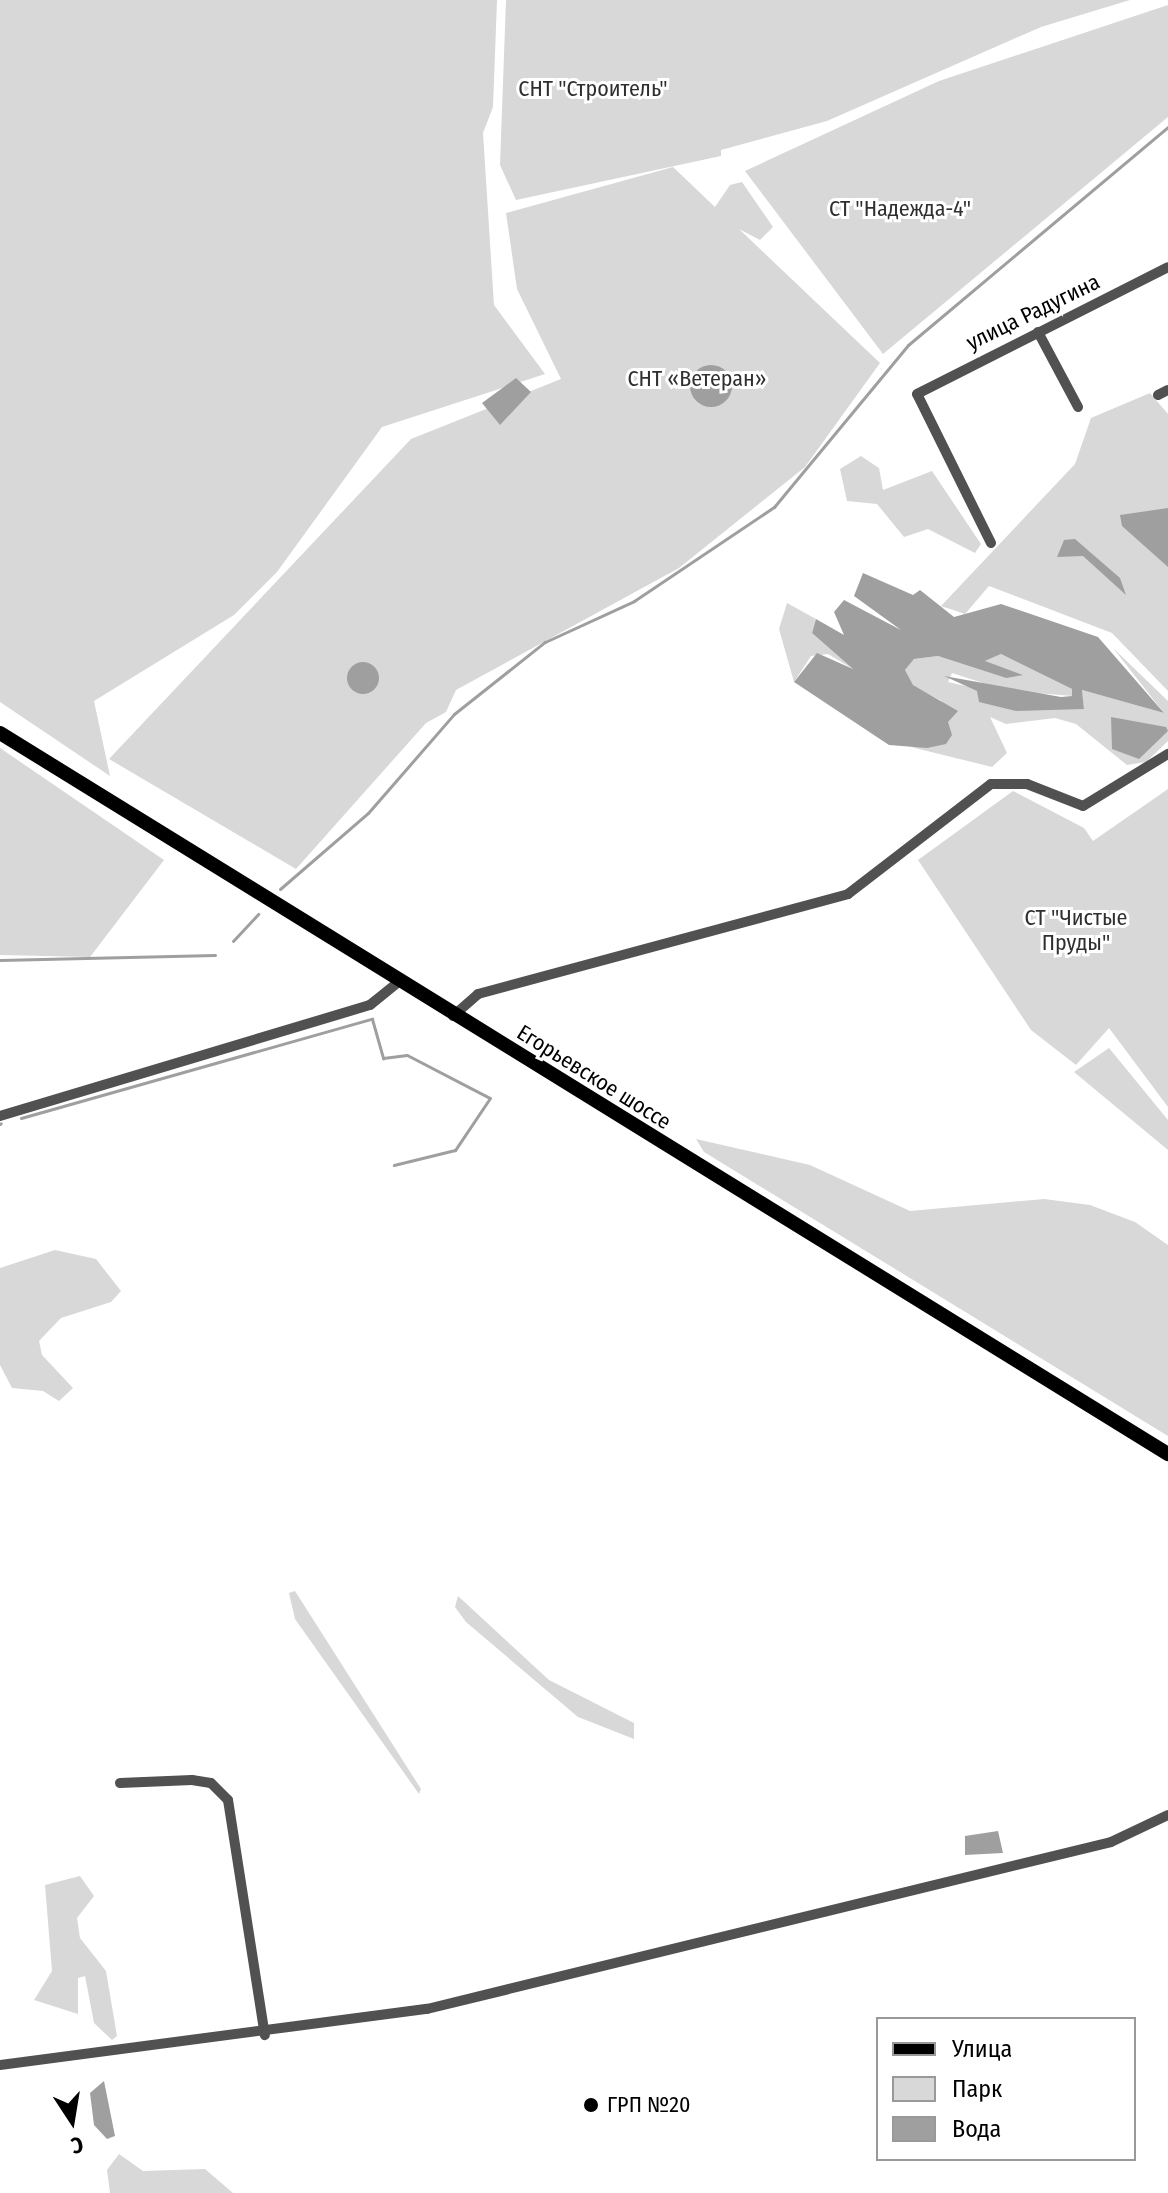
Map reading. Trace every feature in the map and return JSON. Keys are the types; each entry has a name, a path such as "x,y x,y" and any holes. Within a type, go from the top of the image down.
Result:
{"main road":[{"name":"Егорьевское шоссе","path":"0,733 453,1016 1168,1454"}],"street":[{"name":"улица Радугина","path":"991,543 917,394 1168,267"},
{"path":"1038,332 1078,407"},
{"path":"453,1016 478,994 848,894 991,784 1027,784 1083,806 1168,754"},
{"path":"0,1116 370,1005 398,982"},
{"path":"120,1783 192,1780 211,1783 228,1800 265,2035"},
{"path":"0,2065 265,2035 545,1983 1111,1842 1168,1815"}],"green space":[{"path":"0,0 497,0 493,107 483,133 494,305 545,374 382,427 277,572 234,615 94,701 110,776 0,702"},
{"name":"СНТ \"Строитель\"","path":"506,0 1130,0 1041,27 827,121 721,150 721,156 516,200 500,165"},
{"name":"СТ \"Надежда-4\"","path":"1168,5 1168,117 883,354 745,171 939,81"},
{"name":"СНТ «Ветеран»","path":"673,167 715,207 730,185 742,182 773,227 760,240 739,229 880,363 805,467 679,568 456,690 446,712 426,723 296,869 109,759 411,439 561,379 517,289 506,213"},
{"path":"1150,393 1168,414 1168,691 1112,633 989,586 965,614 941,606 1075,464 1091,418"},
{"path":"861,456 879,468 883,490 932,471 981,544 975,553 928,529 904,537 877,504 847,501 840,469"},
{"path":"787,603 816,619 812,633 853,669 828,654 811,656 794,682 779,629"},
{"path":"1113,648 1168,701 1168,741 1146,762 1127,765 1076,724 1055,718 1006,724 990,717 1007,753 992,767 911,747 938,744 942,701 912,685 905,670 914,659 938,656 1006,678 985,661 1001,654 1072,689 1073,696 1008,691 952,673 948,682 1066,709 1084,709 1082,690 1164,713"},
{"path":"0,748 164,860 90,957 0,955"},
{"name":"СТ \"Чистые Пруды\"","path":"1168,789 1168,1107 1109,1028 1076,1065 1031,1030 918,860 1013,791 1084,828 1093,841"},
{"path":"1109,1048 1168,1120 1168,1150 1074,1072"},
{"path":"696,1139 810,1165 910,1211 1044,1199 1090,1205 1135,1222 1168,1245 1168,1436 704,1152"},
{"path":"55,1250 96,1259 121,1291 111,1302 61,1318 39,1341 42,1355 73,1388 59,1401 43,1391 12,1388 0,1365 0,1268"},
{"path":"295,1591 421,1789 419,1794 295,1619 289,1593"},
{"path":"458,1596 549,1680 634,1723 634,1739 578,1717 466,1622 455,1607"},
{"path":"80,1876 94,1896 77,1918 80,1938 106,1971 117,2036 112,2040 94,2023 85,1976 78,1978 78,2014 34,2000 52,1971 45,1885"},
{"path":"119,2154 143,2171 205,2169 233,2193 110,2193 107,2170"}],"water":[{"path":"711,365 726,371 732,386 726,401 711,407 696,401 690,386 696,371"},
{"path":"516,378 531,392 500,425 482,403"},
{"path":"1168,508 1168,567 1122,526 1120,515"},
{"path":"1075,539 1120,578 1126,595 1083,556 1057,557 1064,540"},
{"path":"863,573 913,595 920,590 954,617 1001,604 1098,637 1164,713 1082,690 1084,709 1016,711 979,702 977,691 944,676 1061,697 1072,696 1072,689 1001,654 985,661 1023,675 1006,678 938,656 914,659 905,670 913,685 958,711 948,722 952,735 946,744 927,748 889,745 794,682 817,653 853,669 812,633 816,619 844,635 834,612 844,600 901,630 854,596"},
{"path":"363,662 374,667 379,678 374,689 363,694 352,689 347,678 352,667"},
{"path":"1111,717 1166,727 1168,731 1139,759 1112,749"},
{"path":"998,1831 1003,1853 965,1855 965,1836"},
{"path":"104,2081 115,2136 107,2139 94,2125 90,2093"}],"waterway":[{"path":"280,889 368,813 454,714 545,642 634,601 774,507 908,345 1168,127"},
{"path":"233,941 258,914"},
{"path":"0,960 215,955"},
{"path":"21,1118 372,1019 383,1058 407,1055 490,1098 455,1150 394,1165"}],"place":[{"name":"ГРП №20","path":"591,2105"}]}
